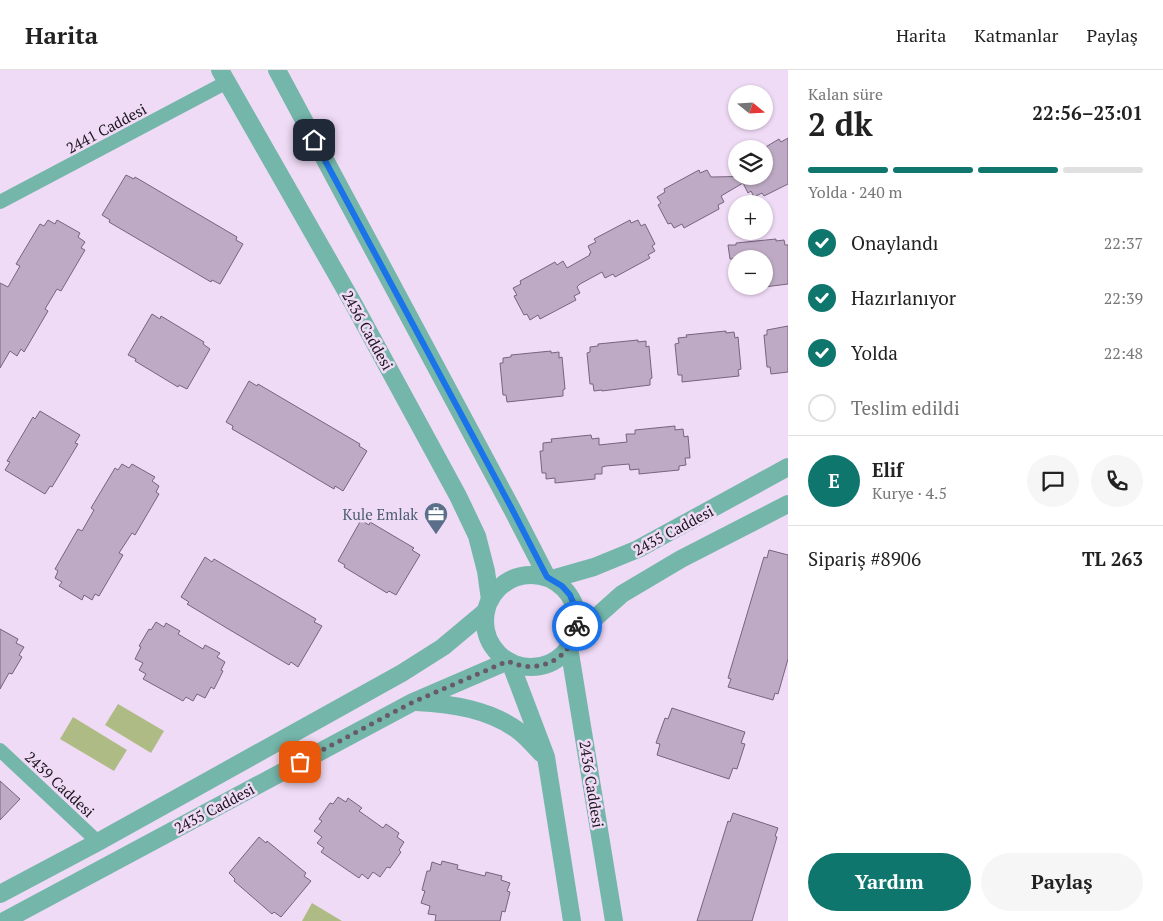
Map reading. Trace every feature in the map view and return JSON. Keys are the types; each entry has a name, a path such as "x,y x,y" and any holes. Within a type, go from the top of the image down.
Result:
{"street":[{"path":"277,70 549,578 566,591 575,606 577,618 572,642"},
{"name":"2441 Caddesi","path":"0,202 224,76"},
{"name":"2436 Caddesi","path":"224,76 353,303 458,496 476,536 486,571 488,605"},
{"name":"2435 Caddesi","path":"0,894 98,842 402,673 443,648 488,605 501,585 517,576 529,574 549,578 594,567 638,549 788,467"},
{"name":"2435 Caddesi","path":"4,921 413,702 509,662 528,667 545,665 561,656 572,642 622,594 681,559 788,504"},
{"path":"488,605 485,623 488,640 498,654 509,662 546,757 572,921"},
{"name":"2436 Caddesi","path":"572,642 614,921"},
{"path":"413,702 445,704 483,712 521,732 546,757"},
{"name":"2439 Caddesi","path":"0,750 98,842"}],"green space":[{"path":"118,704 164,731 151,753 105,725"},
{"path":"73,717 127,750 114,771 60,739"},
{"path":"312,903 342,921 302,921"}],"building":[{"path":"788,138 788,184 766,195 762,193 753,195 751,191 748,193 744,185 773,185 773,143 779,139 781,142"},
{"path":"699,170 700,173 707,170 711,177 728,177 728,185 740,185 721,196 724,202 718,205 719,209 684,228 682,224 674,228 671,223 668,224 658,205 661,203 657,197 665,192 664,189"},
{"path":"126,175 134,179 135,177 237,237 236,240 243,244 220,284 212,280 211,282 109,222 110,220 102,215"},
{"path":"48,220 55,224 57,220 80,233 78,237 85,242 81,248 85,250 61,291 57,289 45,309 48,311 24,352 21,349 17,356 10,351 0,368 0,283 8,287 20,266 16,264 40,224 44,226"},
{"path":"630,220 631,223 638,220 641,226 645,224 655,244 652,246 655,251 648,255 650,258 615,277 613,274 605,278 602,272 580,284 577,287 580,293 574,296 576,300 540,319 538,315 530,320 527,314 524,315 514,296 517,295 513,288 521,284 520,281 555,262 557,265 563,261 567,268 590,255 588,246 596,242 594,239"},
{"path":"776,239 776,241 784,240 785,245 788,245 788,284 773,286 773,250 729,250 728,245 736,245 736,243"},
{"path":"152,314 160,319 161,316 204,342 203,344 210,349 187,389 179,385 178,387 128,355"},
{"path":"788,326 788,372 771,374 770,367 767,367 764,335 767,335 767,330"},
{"path":"726,331 726,333 734,332 735,338 738,337 741,369 738,370 739,376 682,382 682,375 678,375 675,344 679,343 678,338 687,337 686,335"},
{"path":"638,340 638,342 646,341 646,347 649,346 652,378 650,379 650,385 594,391 593,384 590,384 587,353 590,352 590,347 598,346 598,344"},
{"path":"551,351 551,353 559,352 559,358 562,357 565,389 563,390 563,396 507,402 506,395 503,395 500,363 503,363 503,358 511,357 511,355"},
{"path":"249,381 257,386 258,384 360,444 359,446 367,451 343,491 335,486 334,489 232,429 233,426 226,422"},
{"path":"40,411 80,435 75,443 78,444 52,487 50,486 45,494 5,470 10,462 7,461 33,417 35,419"},
{"path":"675,426 675,430 683,429 684,437 688,436 690,458 685,458 686,465 679,466 679,470 639,474 639,469 630,470 629,464 606,466 602,467 602,474 595,474 595,479 555,483 555,478 546,479 546,473 542,473 540,451 543,451 543,443 552,442 551,439 591,435 592,439 599,438 599,445 627,442 626,434 635,434 635,430"},
{"path":"122,464 129,468 132,464 155,477 152,481 159,486 156,492 159,494 135,535 132,533 119,553 123,555 99,596 95,594 92,600 84,595 82,600 59,586 62,582 55,578 58,571 55,569 78,529 82,531 94,510 91,508 115,468 118,470"},
{"path":"361,520 369,525 370,522 414,548 412,550 420,555 396,595 389,591 387,593 344,567 345,565 338,561"},
{"path":"769,550 788,555 788,659 778,694 775,693 773,700 728,687 731,679 728,678 764,557 767,558"},
{"path":"205,557 212,562 214,559 316,619 314,622 322,626 298,667 291,662 289,665 230,630 187,604 189,602 181,597"},
{"path":"156,622 164,627 166,623 180,631 178,634 203,649 205,645 220,653 217,657 225,662 221,670 223,671 214,689 211,687 205,698 197,694 193,701 186,697 183,701 143,679 146,674 139,670 143,663 135,659 141,647 139,646 149,629 151,630"},
{"path":"0,629 18,639 16,643 24,647 19,655 22,657 12,674 9,673 0,689"},
{"path":"672,708 745,732 741,743 745,744 737,769 733,768 729,779 657,755 660,744 656,743 665,718 668,719"},
{"path":"0,781 20,799 0,820"},
{"path":"338,797 346,802 348,798 362,808 359,811 383,828 386,824 399,833 397,837 404,842 399,850 401,852 390,868 387,867 380,877 373,872 368,879 362,874 359,878 321,852 324,848 317,843 322,837 314,831 322,821 319,819 330,803 333,804"},
{"path":"733,813 778,828 752,921 697,921 728,821 730,822"},
{"path":"259,837 266,843 267,841 306,873 304,876 311,881 281,917 274,912 272,914 234,881 235,879 229,873"},
{"path":"442,861 458,865 457,869 485,876 486,872 502,876 501,880 510,883 507,891 510,892 505,912 502,911 500,921 435,921 436,915 428,914 430,906 421,903 425,891 422,890 427,871 430,871 432,862 441,865"}],"way so far":[{"path":"300,762 413,702 508,661 516,665 528,667 551,663 566,652 575,636 577,626"}],"place":[{"name":"Kule Emlak","path":"436,535"}],"route":[{"path":"314,140 547,577 562,586 570,595 577,612 577,626"}]}
